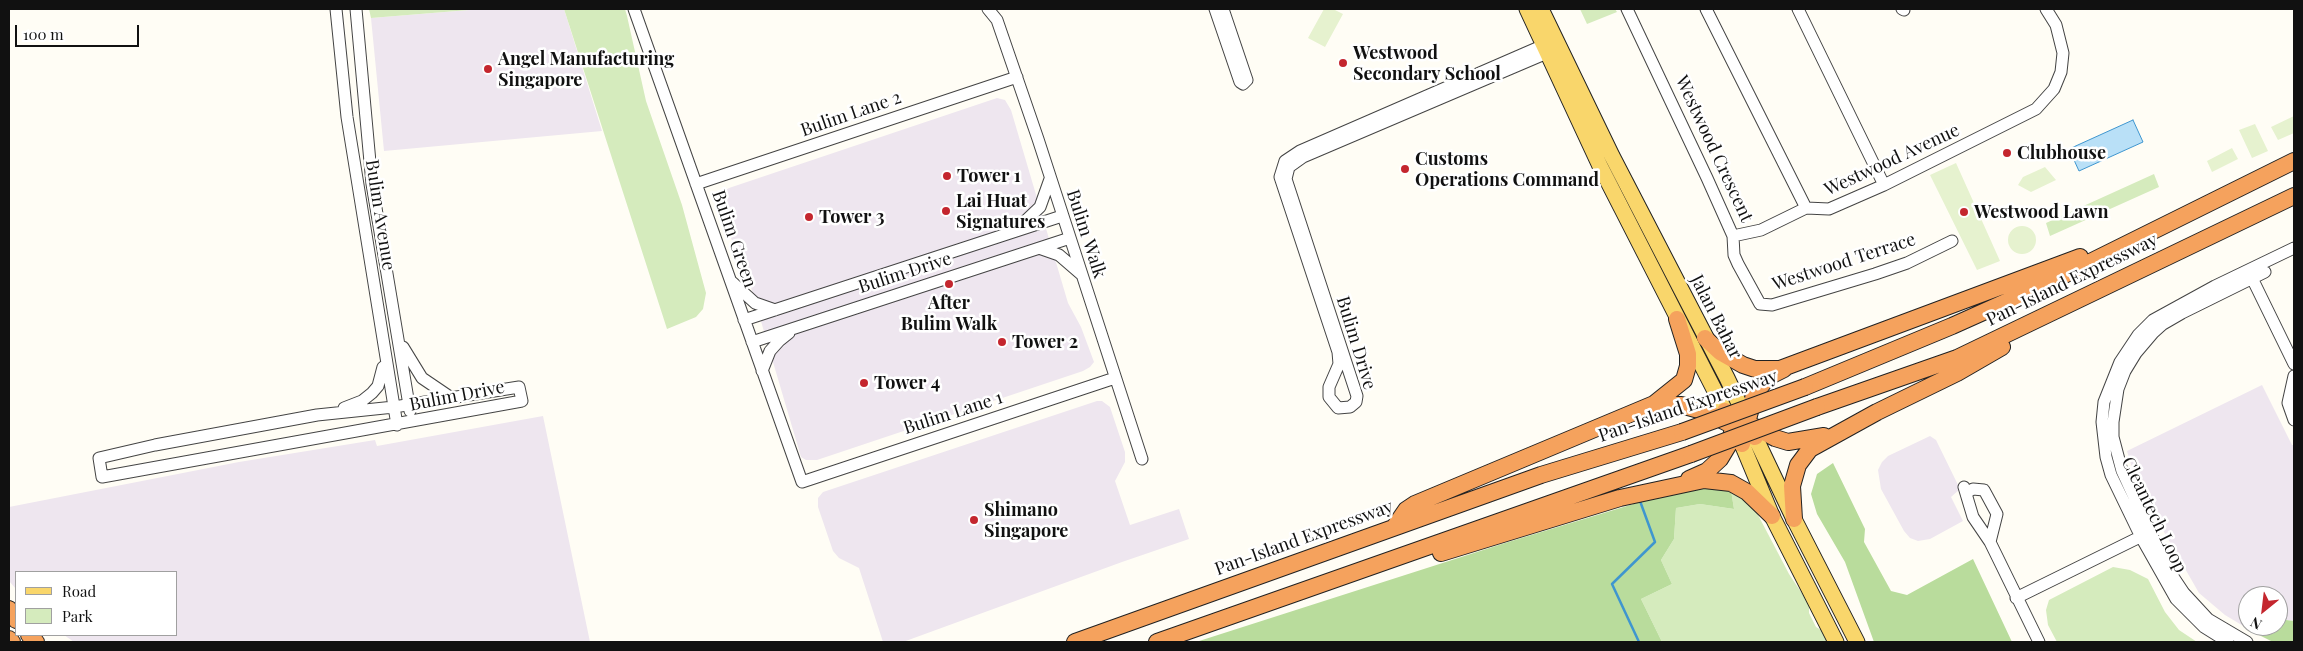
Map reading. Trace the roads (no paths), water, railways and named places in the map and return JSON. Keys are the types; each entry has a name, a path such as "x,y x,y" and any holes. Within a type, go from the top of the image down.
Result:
{"highway":[{"name":"Pan-Island Expressway","path":"1075,642 1541,475 1682,432 1805,387 1952,326 2048,283 2294,161"},
{"name":"Pan-Island Expressway","path":"1157,642 1957,358 2294,196"},
{"path":"1678,484 1707,471 1720,459 1741,425 1754,395 1768,377 1793,365 1941,311 2037,272 2130,241"},
{"path":"1794,519 1792,486 1798,465 1810,449 1957,373 2035,327 2054,311"},
{"path":"1396,526 1406,510 1415,504 1654,404 1684,380 1688,366 1688,354 1677,319"},
{"path":"1704,338 1720,352 1743,365 1766,370 1793,365"},
{"path":"1654,404 1681,405 1788,442 1840,432"},
{"path":"1374,566 1421,558 1620,498 1678,484 1704,480 1731,483 1747,492 1772,516"},
{"path":"9,639 12,642"}],"main road":[{"name":"Jalan Bahar","path":"1527,9 1600,166 1677,319 1741,425 1794,519 1857,642"},
{"name":"Jalan Bahar","path":"1541,9 1612,156 1704,338 1741,425 1772,516 1836,642"},
{"path":"1600,166 1601,155 1606,153 1612,156"}],"street":[{"name":"Bulim Avenue","path":"336,9 347,117 384,357 397,425"},
{"name":"Bulim Avenue","path":"356,9 372,184 387,286 399,338 412,422"},
{"name":"Bulim Green","path":"634,9 668,112 696,184 802,482"},
{"name":"Bulim Walk","path":"988,9 998,15 1050,180 1142,458"},
{"path":"1215,9 1240,82 1243,84 1247,80 1223,9"},
{"name":"Westwood Crescent","path":"1627,9 1666,88 1732,236 1761,230 1806,208"},
{"name":"Westwood Avenue","path":"1706,9 1806,208 1829,210 1884,185 2036,109 2054,89 2061,72 2063,53 2056,25 2046,9"},
{"path":"1798,9 1884,185"},
{"name":"Bulim Drive","path":"1546,49 1303,157 1289,167 1286,179 1357,396 1356,402 1350,407 1338,408 1329,397 1329,387 1339,364 1338,352 1280,177 1285,161 1300,151 1546,49"},
{"name":"Bulim Lane 2","path":"696,184 1017,77"},
{"path":"1015,230 1040,207 1050,180"},
{"name":"Bulim Drive","path":"744,320 1062,216"},
{"name":"Westwood Terrace","path":"1732,236 1734,255 1738,264 1756,299 1764,305 1822,291 1875,274 1907,263 1952,241"},
{"name":"Bulim Drive","path":"752,342 1070,238"},
{"path":"1039,248 1059,255 1081,274"},
{"name":"Cleantech Loop","path":"2250,274 2294,248"},
{"name":"Cleantech Loop","path":"2247,642 2208,619 2191,601 2145,534 2111,475 2106,457 2102,422 2110,385 2129,347 2153,320 2207,290 2294,257"},
{"path":"2250,274 2294,364"},
{"path":"730,281 755,302 775,310"},
{"path":"762,371 764,362 774,346 797,327"},
{"path":"399,338 410,362 422,378 450,397"},
{"path":"317,415 362,401 378,386 384,357"},
{"path":"2294,376 2288,403 2294,420"},
{"name":"Bulim Lane 1","path":"802,482 1115,378"},
{"name":"Bulim Drive","path":"519,387 522,401 102,477 99,458 317,415 394,407 450,397 519,387"},
{"path":"1990,542 1998,514 1984,490 1968,489 1973,517 1990,542 2039,642"},
{"path":"2016,598 2145,534"},
{"name":"Cleantech Loop","path":"2145,534 2176,599 2204,627 2228,642"}],"water":[{"path":"2133,120 2143,142 2079,171 2069,149"}],"waterway":[{"path":"1639,642 1612,584 1655,542 1640,501"}],"place":[{"name":"Westwood Secondary School","path":"1343,63"},
{"name":"Angel Manufacturing Singapore","path":"488,69"},
{"name":"Clubhouse","path":"2007,153"},
{"name":"Customs Operations Command","path":"1405,169"},
{"name":"Tower 1","path":"947,176"},
{"name":"Lai Huat Signatures","path":"946,211"},
{"name":"Westwood Lawn","path":"1964,212"},
{"name":"Tower 3","path":"809,217"},
{"name":"After Bulim Walk","path":"949,284"},
{"name":"Tower 2","path":"1002,342"},
{"name":"Tower 4","path":"864,383"},
{"name":"Shimano Singapore","path":"974,520"}]}
